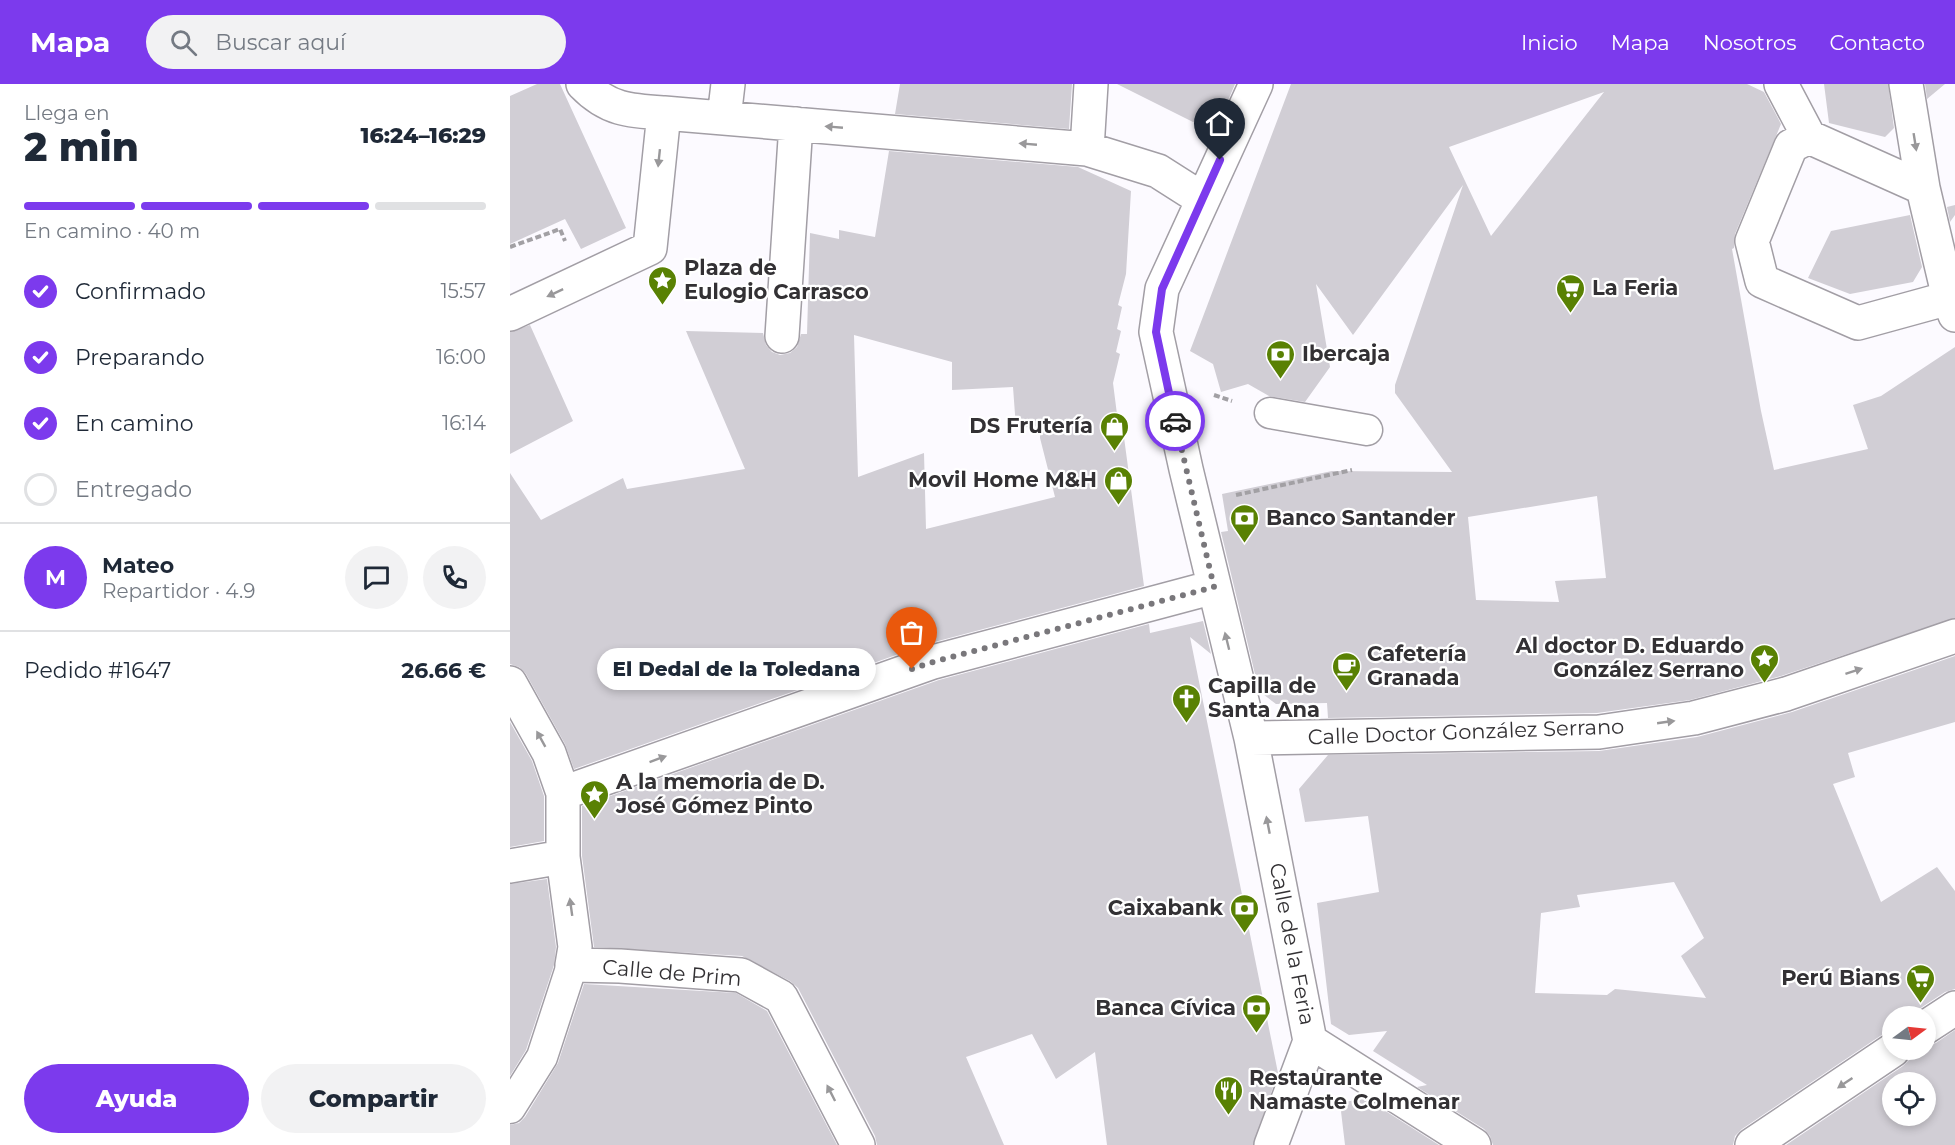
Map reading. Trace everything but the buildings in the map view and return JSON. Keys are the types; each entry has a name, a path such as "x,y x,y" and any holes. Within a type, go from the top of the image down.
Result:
{"street":[{"path":"582,84 594,96 626,111 1087,149 1158,171 1202,199"},
{"path":"724,118 728,84"},
{"path":"1087,149 1091,84"},
{"name":"Calle de la Feria","path":"1256,84 1162,289 1156,332 1194,504 1251,738 1310,1041 1271,1145"},
{"path":"1781,84 1809,137 1923,188"},
{"path":"1809,137 1791,146 1752,241 1762,282 1858,323 1952,306 1923,188 1906,84"},
{"path":"510,314 650,248 664,113"},
{"path":"782,336 796,124"},
{"path":"1270,413 1367,430"},
{"path":"563,793 933,662 1214,587"},
{"name":"Calle Doctor González Serrano","path":"1251,738 1599,732 1694,718 1786,694 1955,636"},
{"path":"510,683 549,753 563,793 563,857 575,947 572,966 542,1057 510,1108"},
{"path":"510,866 563,857"},
{"name":"Calle de Prim","path":"572,966 620,966 741,975 781,997 858,1145"},
{"path":"1936,1021 1955,1008"},
{"path":"1310,1041 1474,1145"},
{"path":"1752,1145 1882,1057"}],"path":[{"path":"1165,379 1270,413"},
{"path":"1194,504 1357,469 1367,430"}],"way so far":[{"path":"912,669 1214,587 1175,421"}],"place":[{"name":"Plaza de Eulogio Carrasco","path":"663,306"},
{"name":"La Feria","path":"1571,314"},
{"name":"Ibercaja","path":"1281,380"},
{"name":"DS Frutería","path":"1114,452"},
{"name":"Movil Home M&H","path":"1118,506"},
{"name":"Banco Santander","path":"1245,544"},
{"name":"El Dedal de la Toledana","path":"912,669"},
{"name":"Al doctor D. Eduardo González Serrano","path":"1765,684"},
{"name":"Cafetería Granada","path":"1346,692"},
{"name":"Capilla de Santa Ana","path":"1187,724"},
{"name":"A la memoria de D. José Gómez Pinto","path":"595,820"},
{"name":"Caixabank","path":"1244,934"},
{"name":"Perú Bians","path":"1921,1004"},
{"name":"Banca Cívica","path":"1257,1034"},
{"name":"Restaurante Namaste Colmenar","path":"1228,1116"}],"route":[{"path":"1175,421 1156,332 1162,289 1220,160"}]}
